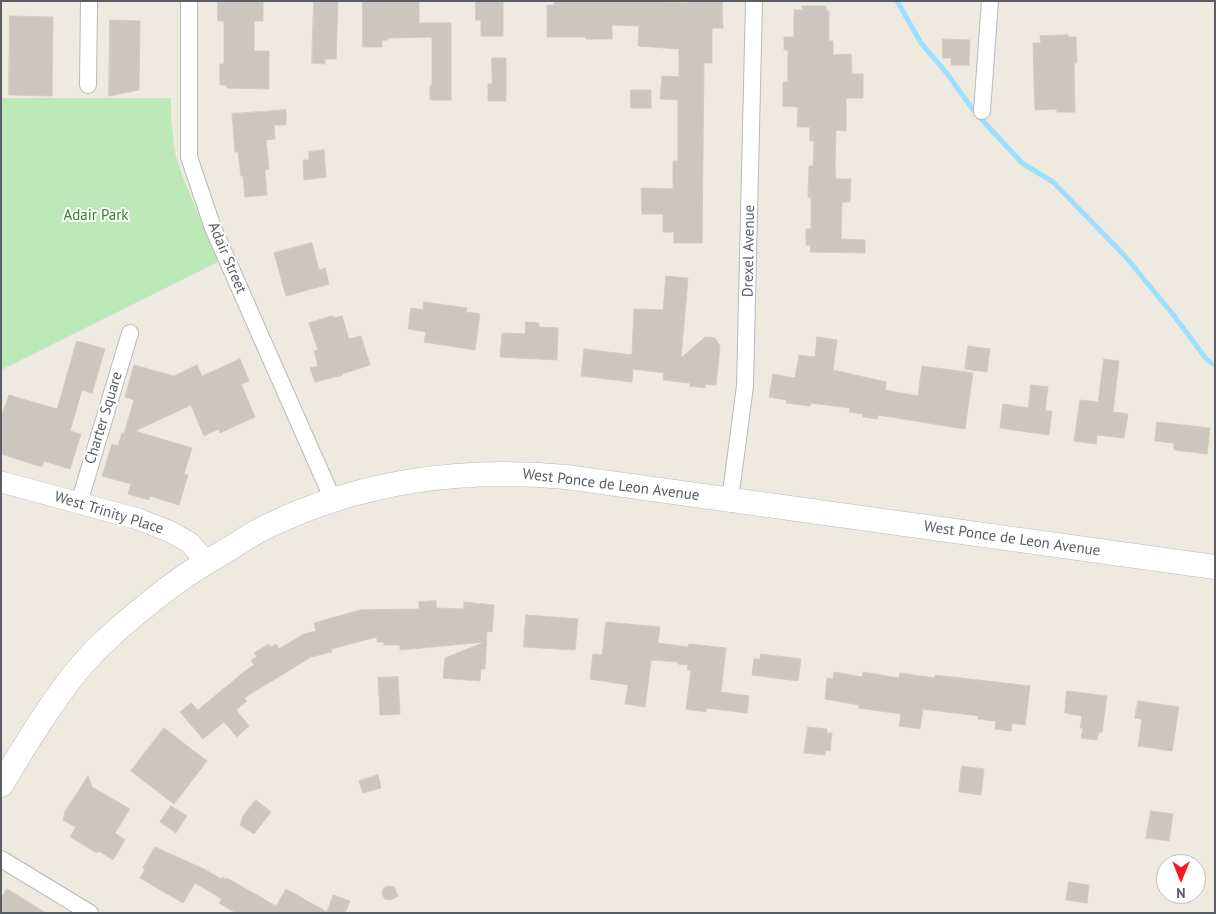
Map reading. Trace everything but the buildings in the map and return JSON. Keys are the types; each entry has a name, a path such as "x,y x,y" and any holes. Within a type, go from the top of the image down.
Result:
{"main road":[{"name":"West Ponce de Leon Avenue","path":"1,785 37,727 84,664 104,642 158,595 206,562 266,527 293,514 350,494 413,480 492,473 566,476 1215,567"}],"street":[{"path":"88,84 89,1"},
{"name":"Adair Street","path":"189,1 189,157 213,228 333,500"},
{"name":"Drexel Avenue","path":"730,500 745,386 754,1"},
{"path":"982,111 990,1"},
{"name":"Charter Square","path":"79,503 130,333"},
{"name":"West Trinity Place","path":"1,482 138,519 172,532 190,543 206,562"},
{"path":"1,859 90,913"}],"green space":[{"name":"Adair Park","path":"1,98 171,98 171,119 175,152 182,175 218,262 1,370"}],"waterway":[{"path":"897,1 921,43 945,71 974,111 1022,163 1053,182 1125,256 1207,360 1215,365"}]}
